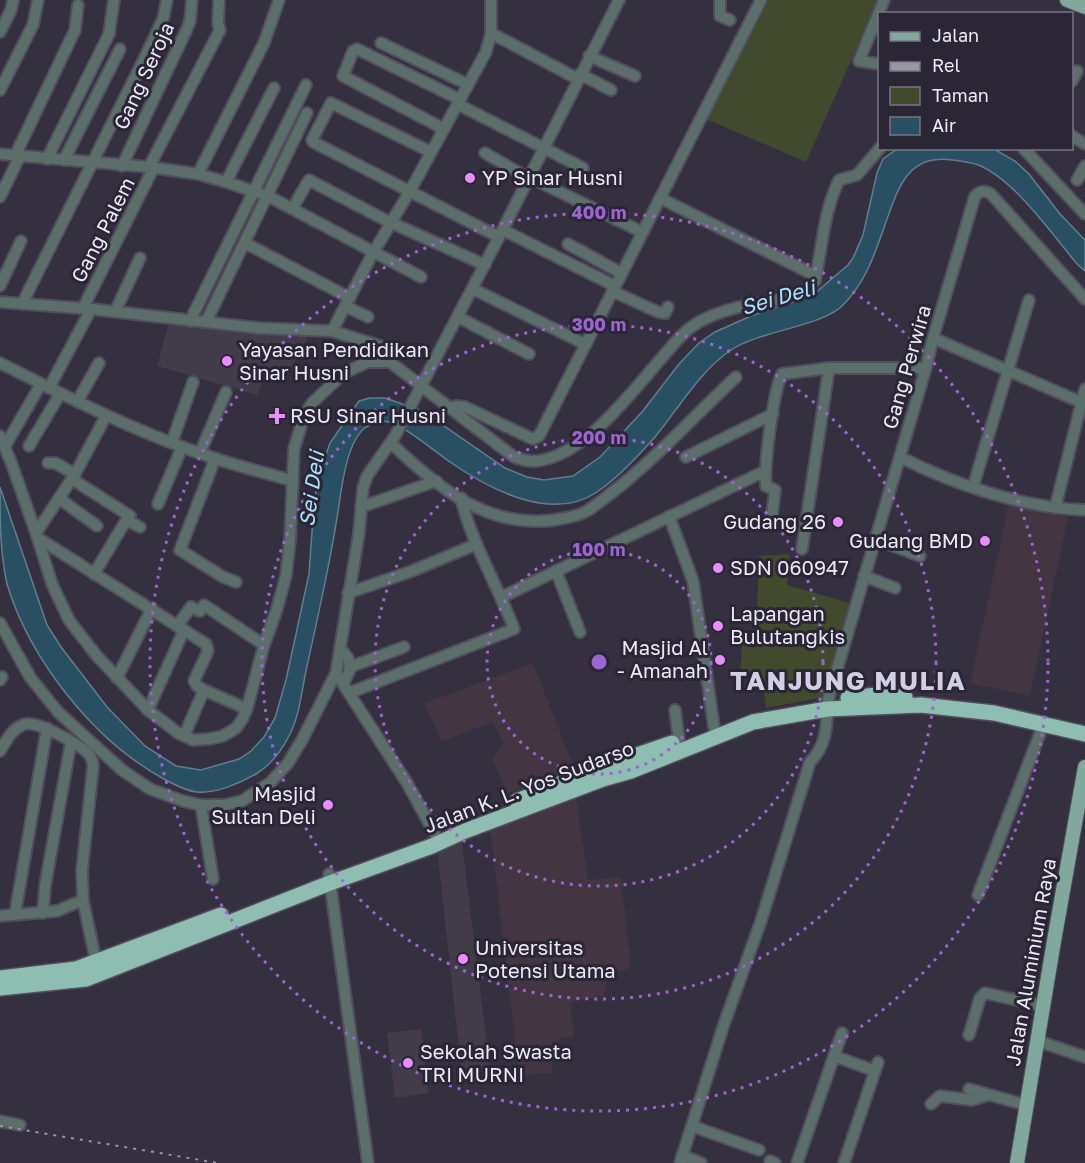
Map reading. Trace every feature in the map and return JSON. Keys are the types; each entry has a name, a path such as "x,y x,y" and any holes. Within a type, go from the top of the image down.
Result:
{"highway":[{"name":"Jalan K. L. Yos Sudarso","path":"0,978 76,969 253,904 432,846 465,831 603,779 631,771 753,722 828,704 877,695 943,698 1016,708 1085,724"},
{"name":"Jalan K. L. Yos Sudarso","path":"0,988 86,979 599,768 761,712 828,704 921,705 994,713 1085,734"}],"main road":[{"path":"1067,0 1085,7"},
{"name":"Jalan Aluminium Raya","path":"1017,1163 1085,767"}],"street":[{"path":"0,32 11,10 13,0"},
{"path":"0,90 33,25 38,0"},
{"path":"47,159 109,33 114,0"},
{"path":"22,304 163,19 167,0"},
{"name":"Gang Seroja","path":"122,166 188,26 192,0"},
{"name":"Gang Palem","path":"2,441 45,386 87,308 152,167 220,30 219,0"},
{"path":"198,174 264,43 279,0"},
{"path":"332,331 486,52 491,33 491,0"},
{"path":"0,623 30,677 58,712 122,770 145,786 162,795 201,805 224,805 242,801 271,782 288,763 339,678 340,650 348,592 359,533 363,488 367,476 393,440 501,234 619,0"},
{"path":"720,0 720,16 730,20"},
{"path":"450,408 465,407 535,439 539,436 761,0"},
{"path":"0,197 75,30 78,5"},
{"path":"878,16 859,61 878,64"},
{"path":"491,33 611,90"},
{"path":"381,43 467,84"},
{"path":"64,160 120,49"},
{"path":"444,129 343,76 353,51 357,49 583,168"},
{"path":"590,56 635,76"},
{"path":"190,321 252,190 306,85"},
{"path":"226,182 274,87"},
{"path":"431,152 332,103 313,137 313,142 658,312 665,313 668,307"},
{"path":"206,322 307,113"},
{"path":"2,441 37,535 52,584 69,620 83,640 148,710 178,733 193,740 223,736 236,728 247,709 286,576 294,449 299,430 312,403 329,385 355,367 369,362 390,362 514,457 534,461 547,459 568,450 586,439 683,333 694,324 740,306 787,298 811,285 816,276 833,191 839,180 857,175 878,149"},
{"path":"1025,150 1085,214"},
{"path":"485,153 642,232"},
{"path":"0,154 152,167 198,174 226,182 268,196 421,277"},
{"path":"1077,180 1085,166"},
{"path":"292,209 309,180 392,223 485,265"},
{"name":"Gang Perwira","path":"681,1159 724,1024 761,921 810,762 819,752 825,733 828,704 975,196 984,191 991,194 1085,299"},
{"path":"660,198 816,276"},
{"path":"0,286 21,241"},
{"path":"245,243 348,302 368,317"},
{"path":"568,244 621,273"},
{"path":"116,312 140,258"},
{"path":"472,289 585,344"},
{"path":"973,487 1029,300"},
{"path":"0,302 87,308 258,328 332,331 380,346 387,352 390,362"},
{"path":"458,317 529,354"},
{"path":"933,338 1083,403"},
{"path":"0,363 106,416 215,459 293,481"},
{"path":"77,402 99,363"},
{"path":"771,524 775,490 766,486 765,471 773,414 782,374 830,368 927,368"},
{"path":"802,549 830,368"},
{"path":"393,440 436,481 479,510 517,521 542,521 584,512 635,475 736,378"},
{"path":"158,504 193,382"},
{"path":"1055,508 1085,389"},
{"path":"200,453 226,392"},
{"path":"28,446 60,394"},
{"path":"686,456 773,414"},
{"path":"37,535 74,476 106,416"},
{"path":"900,457 973,487 1055,508 1085,510"},
{"path":"215,459 180,550 226,579 236,582"},
{"path":"48,463 55,463 130,516 94,574"},
{"path":"502,597 765,471"},
{"path":"361,507 436,481"},
{"path":"349,693 514,629 477,544 461,498"},
{"path":"60,499 96,526"},
{"path":"669,516 693,581 714,727"},
{"path":"128,520 140,527"},
{"path":"37,535 94,574 152,608 206,644 209,648 194,681 197,686 247,709"},
{"path":"875,539 920,556"},
{"path":"348,592 412,571 477,544"},
{"path":"556,571 580,632"},
{"path":"864,576 896,588"},
{"path":"148,710 190,607 200,611 204,605 264,645"},
{"path":"117,678 152,608"},
{"path":"350,667 404,647"},
{"path":"339,678 348,677 350,667 348,657 340,650"},
{"path":"339,678 407,783 435,834"},
{"path":"184,736 204,690"},
{"path":"675,710 679,740"},
{"path":"0,752 10,735 20,726 31,723 47,728 90,755 93,767 82,851 83,900 96,962"},
{"path":"978,895 1044,723"},
{"path":"15,914 47,728"},
{"path":"43,913 45,886 71,742"},
{"path":"201,805 213,879"},
{"path":"330,878 368,1163"},
{"path":"0,916 57,911 83,900"},
{"path":"969,1035 980,998 985,993 1043,1006"},
{"path":"797,1163 842,1033"},
{"path":"1038,1041 1085,1057"},
{"path":"834,1056 877,1067 844,1163"},
{"path":"969,1089 1026,1105"},
{"path":"932,1104 940,1096 972,1100 988,1095"},
{"path":"0,1122 21,1125"},
{"path":"692,1126 759,1150"},
{"path":"681,1159 701,1163"}],"shaded area":[{"name":"Yayasan Pendidikan Sinar Husni","path":"169,323 308,333 302,356 299,355 285,377 272,369 266,373 258,395 157,366"},
{"path":"1009,504 1068,517 1030,696 970,683"},
{"path":"533,663 574,768 506,794 493,759 504,743 492,722 441,742 425,703"},
{"path":"576,797 588,880 621,877 631,968 609,974 603,996 571,1002 574,1036 554,1040 552,1043 552,1073 519,1075 490,826"},
{"name":"Universitas Potensi Utama","path":"462,843 490,1070 462,1075 437,848"},
{"name":"Sekolah Swasta TRI MURNI","path":"421,1029 429,1093 395,1098 387,1033"}],"green space":[{"path":"766,0 878,0 806,162 706,119"},
{"path":"789,554 787,585 853,604 825,697 766,708 762,676 740,678 742,644 756,643 759,556"}],"water":[{"path":"896,150 996,150 1015,161 1029,174 1060,214 1085,240 1085,271 1005,182 978,165 942,159 933,160 918,166 901,184 863,279 844,304 822,318 758,338 731,350 699,380 655,437 628,466 597,492 579,501 561,504 521,499 502,492 466,472 399,426 383,421 366,427 353,444 345,469 327,574 300,701 290,734 280,751 267,766 243,781 228,787 204,792 188,790 138,763 90,721 68,696 31,641 17,613 7,584 0,524 0,487 47,625 107,707 145,746 176,766 201,770 239,759 251,751 264,737 275,718 286,680 309,574 314,503 319,475 330,443 359,401 385,398 417,409 505,468 527,477 544,480 573,476 600,457 642,412 679,364 699,343 715,332 751,316 814,294 848,265 863,235 877,173 883,159"}],"railway":[{"path":"0,1126 218,1163"}],"place":[{"name":"YP Sinar Husni","path":"470,178"},
{"name":"Yayasan Pendidikan Sinar Husni","path":"227,361"},
{"name":"RSU Sinar Husni","path":"277,416"},
{"name":"Gudang 26","path":"838,522"},
{"name":"Gudang BMD","path":"985,541"},
{"name":"SDN 060947","path":"718,568"},
{"name":"Lapangan Bulutangkis","path":"718,626"},
{"name":"Masjid Al - Amanah","path":"720,660"},
{"name":"Masjid Sultan Deli","path":"328,805"},
{"name":"Universitas Potensi Utama","path":"463,959"},
{"name":"Sekolah Swasta TRI MURNI","path":"408,1063"}],"district":[{"name":"TANJUNG MULIA","path":"848,681"}],"water label":[{"name":"Sei Deli","path":"778,298"},
{"name":"Sei Deli","path":"312,489"}]}
